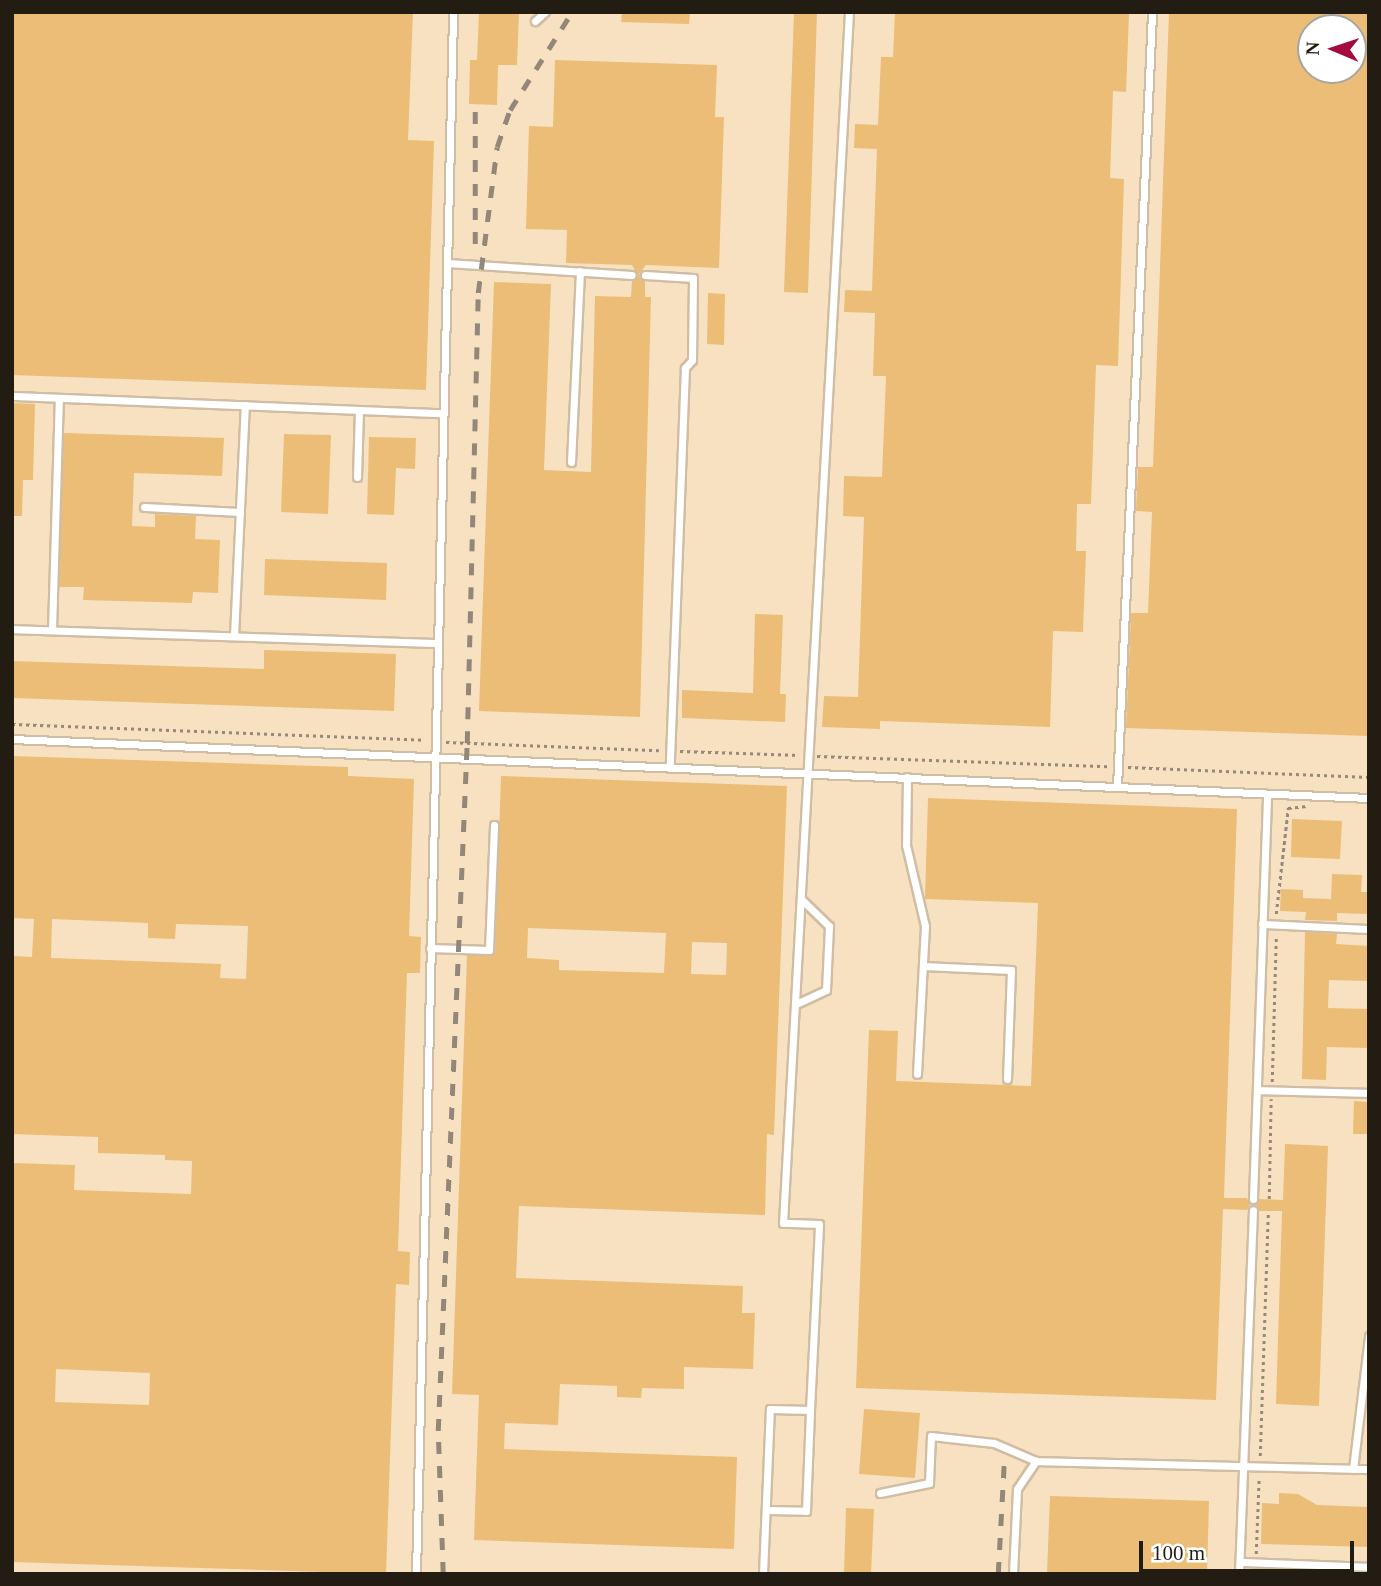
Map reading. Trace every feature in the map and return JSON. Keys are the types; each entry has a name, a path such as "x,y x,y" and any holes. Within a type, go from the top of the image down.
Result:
{"lane":[{"path":"416,1574 453,12"},
{"path":"535,21 545,12"},
{"path":"767,1510 806,1511 819,1224 783,1223 849,12"},
{"path":"1117,787 1152,12"},
{"path":"447,263 632,275"},
{"path":"571,462 580,271"},
{"path":"645,275 693,278 692,360 685,368 670,765"},
{"path":"12,396 443,413"},
{"path":"52,630 59,398"},
{"path":"234,636 245,405"},
{"path":"357,477 359,410"},
{"path":"144,508 240,512"},
{"path":"12,629 438,643"},
{"path":"12,738 435,754 1369,798"},
{"path":"908,777 906,845 925,926 917,1074"},
{"path":"1253,1199 1267,794"},
{"path":"430,948 489,950 495,825"},
{"path":"796,1004 826,990 829,926 802,900"},
{"path":"1262,924 1369,929"},
{"path":"923,966 1011,970 1007,1079"},
{"path":"1257,1090 1369,1093"},
{"path":"1239,1574 1253,1210"},
{"path":"1353,1469 1369,1335"},
{"path":"763,1574 771,1409 810,1410"},
{"path":"880,1493 929,1483 931,1436 994,1443 1036,1461 1369,1469"},
{"path":"1013,1574 1017,1489 1036,1461"},
{"path":"1240,1562 1330,1570 1369,1567"}],"path":[{"path":"12,724 1369,777"},
{"path":"810,755 819,747"},
{"path":"1269,1199 1276,925 1288,808 1307,809 1310,774"},
{"path":"1255,1562 1268,1211"}],"shaded area":[{"path":"12,12 1369,12 1369,1574 12,1574"}],"building":[{"path":"12,12 413,12 408,140 434,141 426,390 12,375"},
{"path":"479,12 519,12 517,65 498,65 497,105 469,104 470,60 477,60"},
{"path":"622,12 690,12 689,24 621,22"},
{"path":"794,12 817,12 808,293 784,292"},
{"path":"895,12 1129,14 1126,92 1113,91 1110,178 1124,179 1118,366 1096,365 1091,504 1077,504 1076,551 1086,551 1083,632 1053,631 1050,727 880,721 880,729 822,727 824,696 858,697 864,517 843,516 844,476 882,477 886,376 873,376 875,313 844,312 845,290 872,291 877,149 854,148 855,124 878,125 881,57 893,57"},
{"path":"1169,12 1369,12 1369,736 1126,728 1131,613 1148,613 1152,512 1136,511 1138,467 1153,467"},
{"path":"555,60 717,65 715,117 724,117 719,268 646,265 639,274 645,281 645,297 651,297 640,717 479,711 494,282 551,284 544,470 591,472 595,296 631,297 632,281 638,276 632,265 566,263 567,230 526,229 529,126 553,127"},
{"path":"708,293 725,294 724,345 707,344"},
{"path":"12,403 35,404 33,480 23,480 22,516 12,516"},
{"path":"64,433 224,438 222,476 134,473 132,526 155,527 155,514 196,516 195,539 220,540 218,593 193,592 192,603 83,600 84,587 59,587"},
{"path":"284,434 331,435 328,514 281,512"},
{"path":"369,437 416,438 415,469 396,468 394,515 367,514"},
{"path":"265,559 387,563 386,600 264,595"},
{"path":"755,614 783,615 780,694 786,694 785,722 682,718 682,690 753,693"},
{"path":"264,650 396,654 394,711 12,698 12,661 264,669"},
{"path":"12,756 348,767 348,776 414,779 409,936 421,937 420,973 407,973 398,1251 410,1252 409,1285 396,1284 386,1574 12,1562 12,1163 75,1165 74,1190 191,1194 192,1161 165,1160 165,1155 98,1153 98,1137 12,1134 12,956 32,957 34,919 12,918","holes":["52,919 148,923 148,938 175,939 176,924 248,926 246,979 220,978 221,964 51,958","56,1369 150,1373 149,1405 55,1402"]},
{"path":"501,776 787,786 774,1135 767,1134 765,1215 519,1206 516,1278 743,1286 742,1313 755,1313 753,1369 684,1367 684,1389 642,1388 641,1398 617,1397 617,1386 560,1384 558,1425 505,1423 504,1449 737,1457 734,1549 474,1540 479,1395 452,1394 467,955 495,954","holes":["528,928 666,933 664,973 559,970 559,960 527,958","692,942 727,943 726,975 691,974"]},
{"path":"928,798 1237,809 1224,1198 1247,1198 1250,1205 1247,1210 1223,1209 1216,1400 856,1388 869,1030 898,1031 896,1081 1031,1086 1038,903 925,899"},
{"path":"1292,819 1342,821 1340,859 1291,857"},
{"path":"1332,874 1362,875 1361,892 1369,892 1369,914 1337,913 1337,921 1305,920 1306,912 1280,911 1281,889 1303,890 1303,898 1331,899"},
{"path":"1305,932 1337,934 1336,944 1369,946 1369,981 1329,980 1328,1008 1369,1009 1369,1048 1327,1047 1326,1080 1302,1079"},
{"path":"1354,1101 1369,1102 1367,1134 1353,1134"},
{"path":"1285,1144 1328,1146 1319,1406 1276,1404 1282,1211 1259,1211 1256,1204 1259,1199 1283,1200"},
{"path":"864,1409 920,1413 915,1478 859,1474"},
{"path":"1279,1493 1298,1494 1317,1505 1369,1507 1369,1547 1261,1544 1262,1503 1279,1504"},
{"path":"1050,1496 1209,1501 1207,1574 1047,1574"},
{"path":"846,1508 874,1509 871,1574 844,1574"}],"railway":[{"path":"443,1574 438,1431 467,743 478,293 497,147 510,110 572,12"},
{"path":"475,104 475,244"},
{"path":"998,1574 1004,1463"}]}
